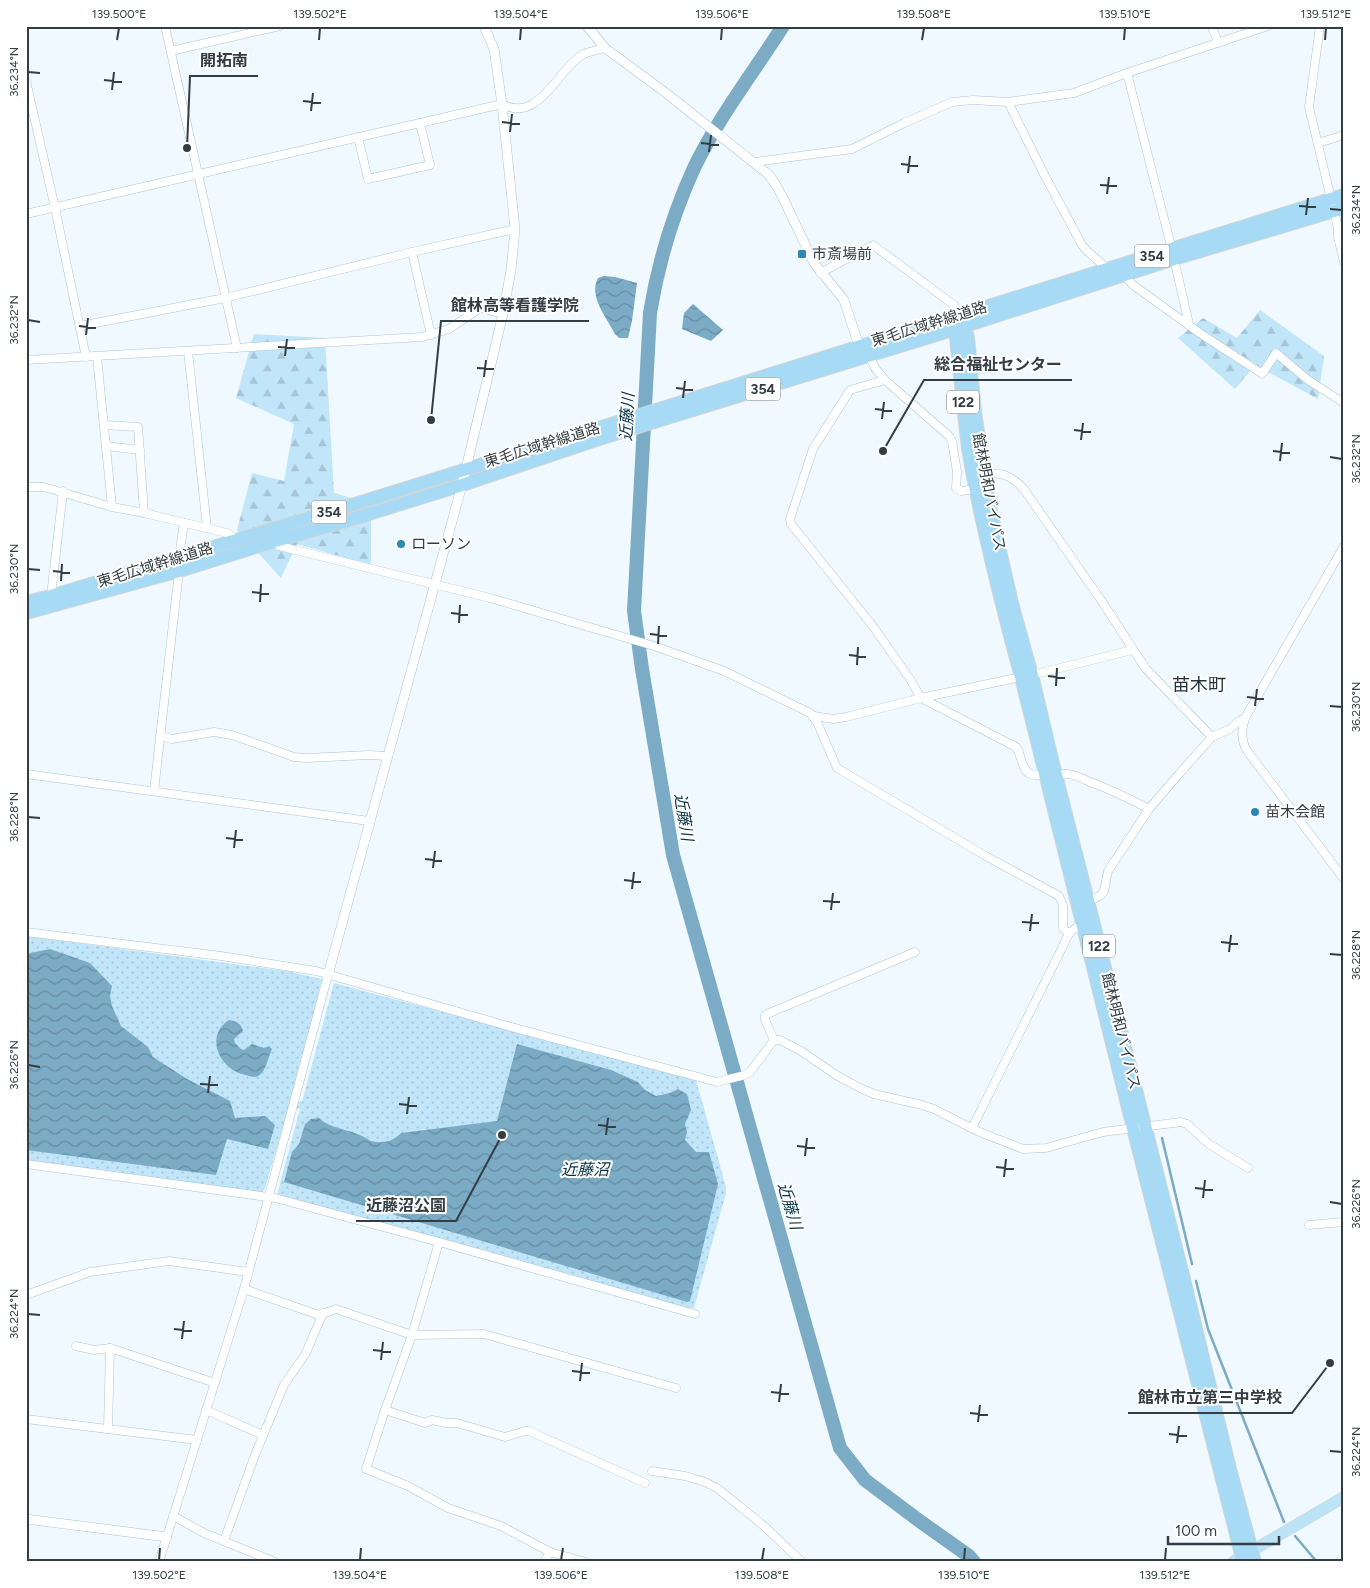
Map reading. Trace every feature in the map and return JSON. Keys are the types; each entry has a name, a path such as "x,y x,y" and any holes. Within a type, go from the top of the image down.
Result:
{"highway":[{"name":"東毛広域幹線道路","path":"656,415 869,355 1109,270 1173,254 1336,206 1344,195"},
{"name":"東毛広域幹線道路","path":"26,613 179,571 462,485 630,424 859,346 960,323 1123,275 1173,254"},
{"name":"館林明和バイパス","path":"960,323 984,474 1083,925 1185,1284 1230,1469 1245,1558"},
{"name":"館林明和バイパス","path":"960,323 964,413 976,489 1002,604 1027,676"},
{"name":"東毛広域幹線道路","path":"26,602 179,558 465,469 630,424"},
{"name":"館林明和バイパス","path":"1050,774 1088,902 1139,1127"}],"main road":[{"path":"1245,1558 1344,1497"}],"street":[{"path":"165,26 225,298 238,348"},
{"path":"171,51 252,29 280,26"},
{"path":"159,1562 244,1289 369,821 462,485 503,314 511,270 515,229 502,104 494,49 484,26"},
{"path":"587,26 605,48 755,162 768,174 776,185 820,273 844,300 859,346"},
{"path":"1212,26 1218,44"},
{"path":"755,162 852,149 952,102 973,100 1008,102 1074,93 1127,73 1268,26"},
{"path":"1320,26 1309,107 1336,206 1344,262"},
{"path":"26,214 502,104 515,109 524,108 533,104 546,93 582,55 605,48"},
{"path":"1127,73 1189,324"},
{"path":"26,81 86,357"},
{"path":"1008,102 1082,245 1109,270"},
{"path":"358,137 368,178 430,165 420,123"},
{"path":"1318,143 1344,135"},
{"path":"80,326 225,298 515,229"},
{"path":"820,273 872,245 954,305 960,323"},
{"path":"412,252 431,335"},
{"path":"1123,275 1133,285 1262,374 1276,354 1308,380 1344,403"},
{"path":"26,360 422,337 449,329 480,308 503,314"},
{"path":"188,351 207,528"},
{"path":"869,355 875,368 885,380 949,436 952,441 957,472 956,488 961,491 976,489"},
{"path":"97,357 112,507"},
{"path":"885,380 850,390 813,449 790,521 828,572 872,625 921,698 1011,744 1018,750 1026,771 1034,775 1073,775 1112,790 1149,809"},
{"path":"104,425 138,427 144,512"},
{"path":"106,446 140,450"},
{"path":"984,474 994,472 1004,474 1012,477 1023,488 1146,669 1212,738"},
{"path":"26,487 44,486 112,507 144,512 227,533 235,541"},
{"path":"51,596 63,491"},
{"path":"179,558 184,522"},
{"path":"274,541 279,546 499,600 651,645 724,671 814,716 833,719 1027,676 1132,650"},
{"path":"1243,743 1245,718 1344,546"},
{"path":"154,791 179,571"},
{"path":"814,716 837,768 984,855 1059,896 1063,905 1063,928 1068,933"},
{"path":"1088,902 1098,897 1104,891 1108,870 1149,809 1178,775 1212,738 1230,729 1245,718"},
{"path":"1230,729 1243,743 1344,879"},
{"path":"160,736 172,739 214,732 232,735 294,757 387,756"},
{"path":"26,774 369,821"},
{"path":"972,1128 1068,933 1072,929 1083,925"},
{"path":"26,932 221,956 316,971 513,1027 720,1082 750,1072 774,1040"},
{"path":"774,1040 765,1020 765,1015 915,952"},
{"path":"774,1040 780,1040 801,1051 836,1076 860,1088 874,1094 922,1105 1022,1149 1046,1148 1087,1136 1182,1122 1187,1124 1209,1144 1248,1168"},
{"path":"26,1164 268,1197 439,1242 696,1314"},
{"path":"1309,1224 1344,1222"},
{"path":"439,1242 412,1335 366,1469 408,1486 448,1508 501,1526 550,1552 586,1562"},
{"path":"26,1295 90,1272 169,1261 248,1272"},
{"path":"244,1289 316,1314 336,1309 412,1335 484,1334 676,1388"},
{"path":"224,1541 284,1384 306,1353 323,1313"},
{"path":"76,1346 94,1350 110,1348 215,1383"},
{"path":"108,1429 110,1348"},
{"path":"206,1410 263,1435"},
{"path":"385,1410 425,1423 432,1420 457,1423 505,1437 525,1431 529,1432 645,1483"},
{"path":"26,1419 197,1440"},
{"path":"652,1471 684,1476 705,1482 717,1488 764,1526 802,1562"},
{"path":"173,1516 204,1533 275,1562"},
{"path":"26,1519 166,1537"},
{"path":"544,1562 550,1552"}],"green space":[{"path":"1260,310 1324,356 1318,399 1255,365 1235,389 1178,338 1203,318 1237,338"},
{"path":"254,334 325,338 334,493 371,504 371,565 297,544 281,578 237,530 252,473 284,481 294,424 236,398"},
{"path":"26,936 286,971 322,979 292,1099 302,1102 334,983 696,1080 726,1187 726,1193 694,1308 690,1309 277,1195 300,1109 289,1106 262,1193 26,1162"}],"water":[{"path":"604,276 637,283 628,338 619,338 615,334 600,307 595,292 598,278"},
{"path":"693,304 723,330 711,341 682,329 684,313"},
{"path":"50,949 90,963 112,986 110,996 112,1006 121,1026 148,1047 153,1057 187,1079 230,1101 235,1118 265,1116 275,1125 268,1149 227,1139 216,1175 26,1150 26,954"},
{"path":"229,1020 238,1023 242,1028 243,1031 234,1039 241,1049 244,1050 252,1044 264,1048 269,1046 272,1049 265,1068 258,1076 252,1077 237,1072 229,1067 218,1052 216,1044 217,1035 221,1027"},
{"name":"近藤沼","path":"517,1044 611,1070 638,1082 645,1090 656,1096 678,1089 687,1094 691,1110 685,1124 687,1132 685,1140 696,1152 709,1152 718,1184 690,1301 687,1302 284,1182 292,1152 299,1144 305,1124 311,1119 319,1118 334,1127 375,1142 384,1142 396,1138 401,1133 497,1121"}],"waterway":[{"name":"近藤川","path":"783,26 703,149 679,203 657,276 650,313 634,611 673,855 840,1448 865,1480 969,1556 974,1562"},
{"path":"1162,1138 1192,1264"},
{"path":"1196,1281 1208,1329 1284,1522"},
{"path":"1295,1536 1317,1562"}],"place":[{"name":"開拓南","path":"187,148"},
{"name":"市斎場前","path":"802,254"},
{"name":"館林高等看護学院","path":"431,420"},
{"name":"総合福祉センター","path":"883,451"},
{"name":"ローソン","path":"401,544"},
{"name":"苗木会館","path":"1255,812"},
{"name":"近藤沼公園","path":"502,1135"},
{"name":"館林市立第三中学校","path":"1330,1363"}],"district":[{"name":"苗木町","path":"1199,685"}]}
